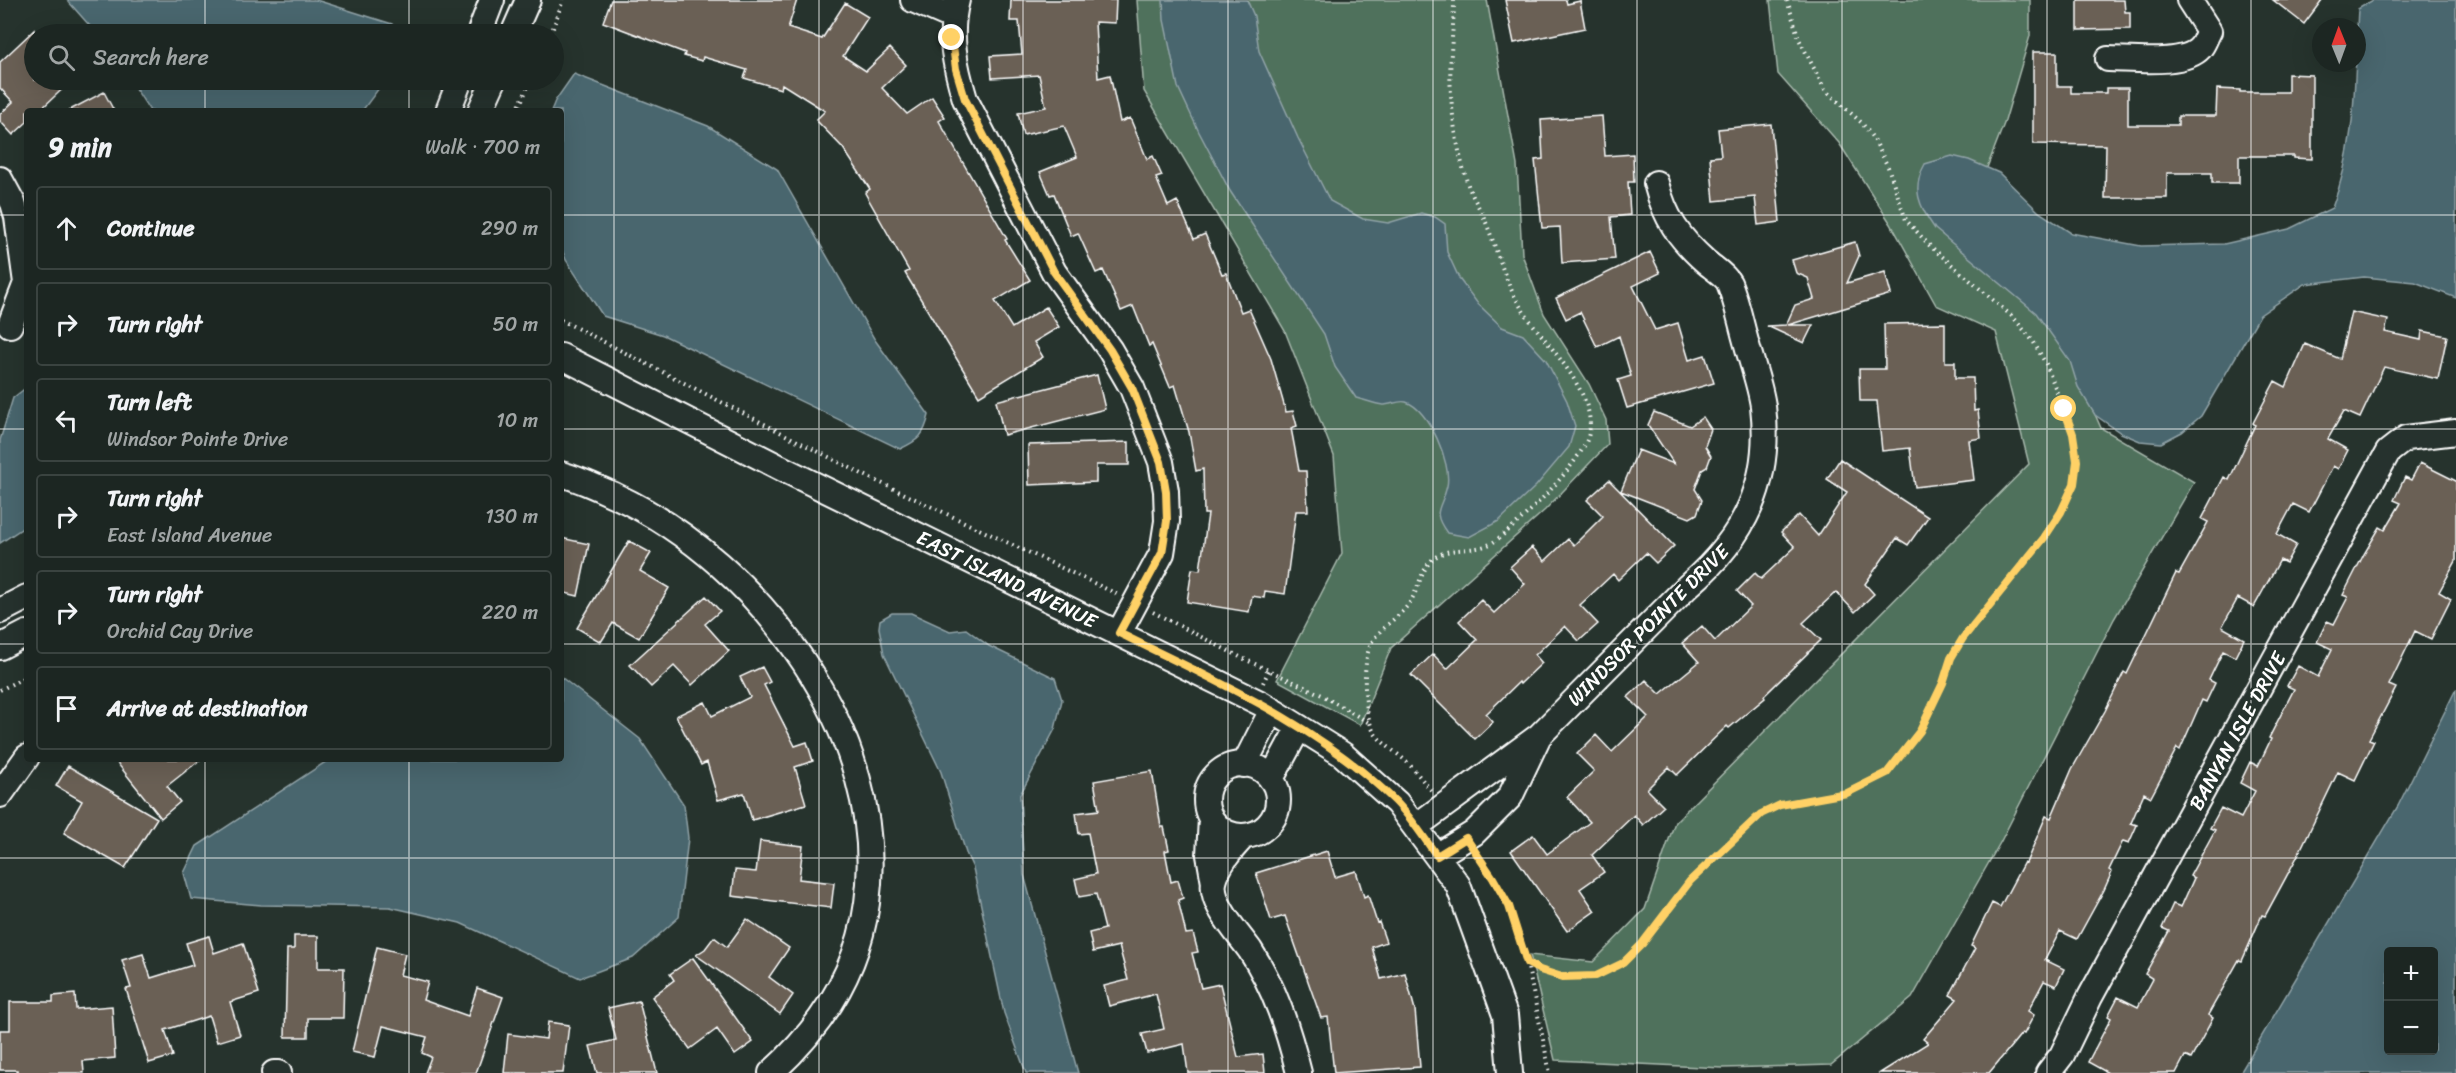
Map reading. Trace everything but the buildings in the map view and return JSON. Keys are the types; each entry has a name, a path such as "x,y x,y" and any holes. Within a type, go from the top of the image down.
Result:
{"street":[{"path":"482,24 492,0"},
{"path":"517,24 528,0"},
{"path":"913,0 955,8 952,38 956,69 965,99 1054,272 1110,350 1132,388 1161,462 1166,491 1167,521 1162,553 1119,633"},
{"path":"2108,59 2166,60 2186,56 2199,49 2209,31 2189,0"},
{"path":"449,108 456,90"},
{"path":"481,108 489,90"},
{"path":"0,179 13,203 17,217 24,268"},
{"name":"WINDSOR POINTE DRIVE","path":"1415,827 1539,736 1688,586 1711,567 1730,544 1746,516 1757,488 1763,459 1765,430 1763,404 1728,282 1683,241 1668,217 1656,183"},
{"path":"10,325 24,288"},
{"name":"EAST ISLAND AVENUE","path":"564,358 783,469 1272,710 1342,754 1397,803 1458,885 1505,1015 1510,1073"},
{"name":"BANYAN ISLE DRIVE","path":"2048,1073 2062,1055 2090,997 2388,452 2406,438 2456,432"},
{"path":"564,475 591,485 657,518 695,543 734,576 769,613 817,682 851,760 868,833 867,903 860,938 848,971 832,1002 812,1031 771,1073"},
{"path":"0,611 24,599"},
{"path":"0,648 24,635"},
{"path":"1244,765 1272,710"},
{"path":"1271,779 1299,727"},
{"name":"WINDSOR POINTE DRIVE","path":"1437,856 1474,833 1510,797 1539,736"},
{"path":"0,795 24,761"},
{"path":"1210,818 1218,827 1232,835 1256,834 1266,828 1274,818 1278,803 1277,790 1271,779 1256,767 1230,766 1219,773 1211,782 1206,801 1210,818 1209,855 1217,898 1223,913 1250,951 1273,993 1290,1037 1299,1073"},
{"path":"1214,883 1227,854 1244,836"},
{"path":"274,1073 279,1073"}],"path":[{"path":"554,24 563,0"},
{"path":"1444,806 1408,764 1375,735 1368,715 1365,665 1370,645 1381,630 1401,613 1414,597 1425,565 1441,553 1491,544 1524,515 1578,457 1588,437 1590,419 1583,396 1517,300 1508,283 1486,222 1469,189 1461,161 1451,89 1454,0"},
{"path":"1527,963 1562,977 1596,976 1623,963 1642,944 1690,881 1761,814 1780,805 1847,793 1887,773 1920,731 1943,683 1951,658 1963,638 2044,538 2061,512 2074,484 2077,461 2073,434 2050,374 2033,341 2014,318 1930,246 1906,220 1888,167 1875,141 1862,123 1825,90 1799,39 1787,0"},
{"path":"518,108 526,90"},
{"path":"564,322 862,474 1120,595"},
{"path":"1158,614 1240,657 1322,695 1371,724"},
{"path":"0,690 24,678"},
{"path":"1466,838 1509,906 1527,963 1550,1073"}],"green space":[{"path":"1137,0 1487,0 1517,165 1522,254 1544,314 1589,384 1606,420 1608,444 1545,510 1391,648 1360,725 1277,680 1342,553 1334,456 1285,331 1144,91"},
{"path":"1770,0 2030,0 2030,36 2005,121 1983,178 2059,333 2101,428 2194,482 2114,619 2001,841 1912,998 1831,1065 1723,1068 1555,1060 1530,955 1593,962 1645,909 1675,822 2029,464 1996,332 1936,305 1891,224 1839,143 1778,74"}],"water":[{"path":"67,0 316,0 392,24 88,24"},
{"path":"1163,0 1247,0 1254,16 1259,51 1298,138 1330,201 1363,219 1388,223 1421,213 1435,217 1445,224 1447,252 1460,280 1478,304 1502,327 1523,335 1546,360 1567,401 1575,426 1569,447 1536,486 1499,521 1469,537 1447,533 1438,514 1447,486 1446,465 1437,438 1423,415 1406,402 1383,405 1356,398 1335,367 1324,334 1230,191 1199,132 1178,87 1164,20"},
{"path":"2373,0 2456,0 2456,298 2415,282 2364,277 2305,284 2260,315 2201,416 2182,432 2161,443 2140,441 2121,433 2095,415 2078,387 2070,361 2036,313 1935,229 1919,197 1918,181 1925,164 1952,156 1969,160 1999,173 2039,212 2071,233 2141,246 2224,244 2289,229 2332,208 2340,183 2351,133 2355,72 2366,72 2366,18 2358,18 2358,9"},
{"path":"574,74 708,126 777,169 875,340 929,415 920,436 900,449 663,335 603,316 564,255 564,108 552,108"},
{"path":"136,90 378,90 364,108 148,108"},
{"path":"24,389 24,527 0,543 0,440 13,398"},
{"path":"892,613 911,613 950,631 966,629 989,646 1055,678 1062,700 1055,729 1020,795 1024,875 1078,1073 1026,1073 1004,1013 973,868 966,853 941,772 884,654 879,628 880,620"},
{"path":"564,679 640,739 684,805 688,838 679,917 633,958 580,978 460,923 390,907 261,905 191,899 184,873 197,846 325,762 564,762"},
{"path":"2456,689 2456,1073 2240,1073 2398,806"}],"route":[{"path":"952,38 956,69 965,99 1054,272 1110,350 1132,388 1152,434 1161,462 1166,491 1167,521 1162,553 1119,633 1262,704 1342,754 1397,803 1437,856 1466,838 1509,906 1527,963 1540,970 1562,977 1596,976 1623,963 1642,944 1690,881 1761,814 1780,805 1847,793 1887,773 1920,731 1943,683 1951,658 1963,638 2044,538 2061,512 2074,484 2077,461 2073,434 2064,409"}]}
